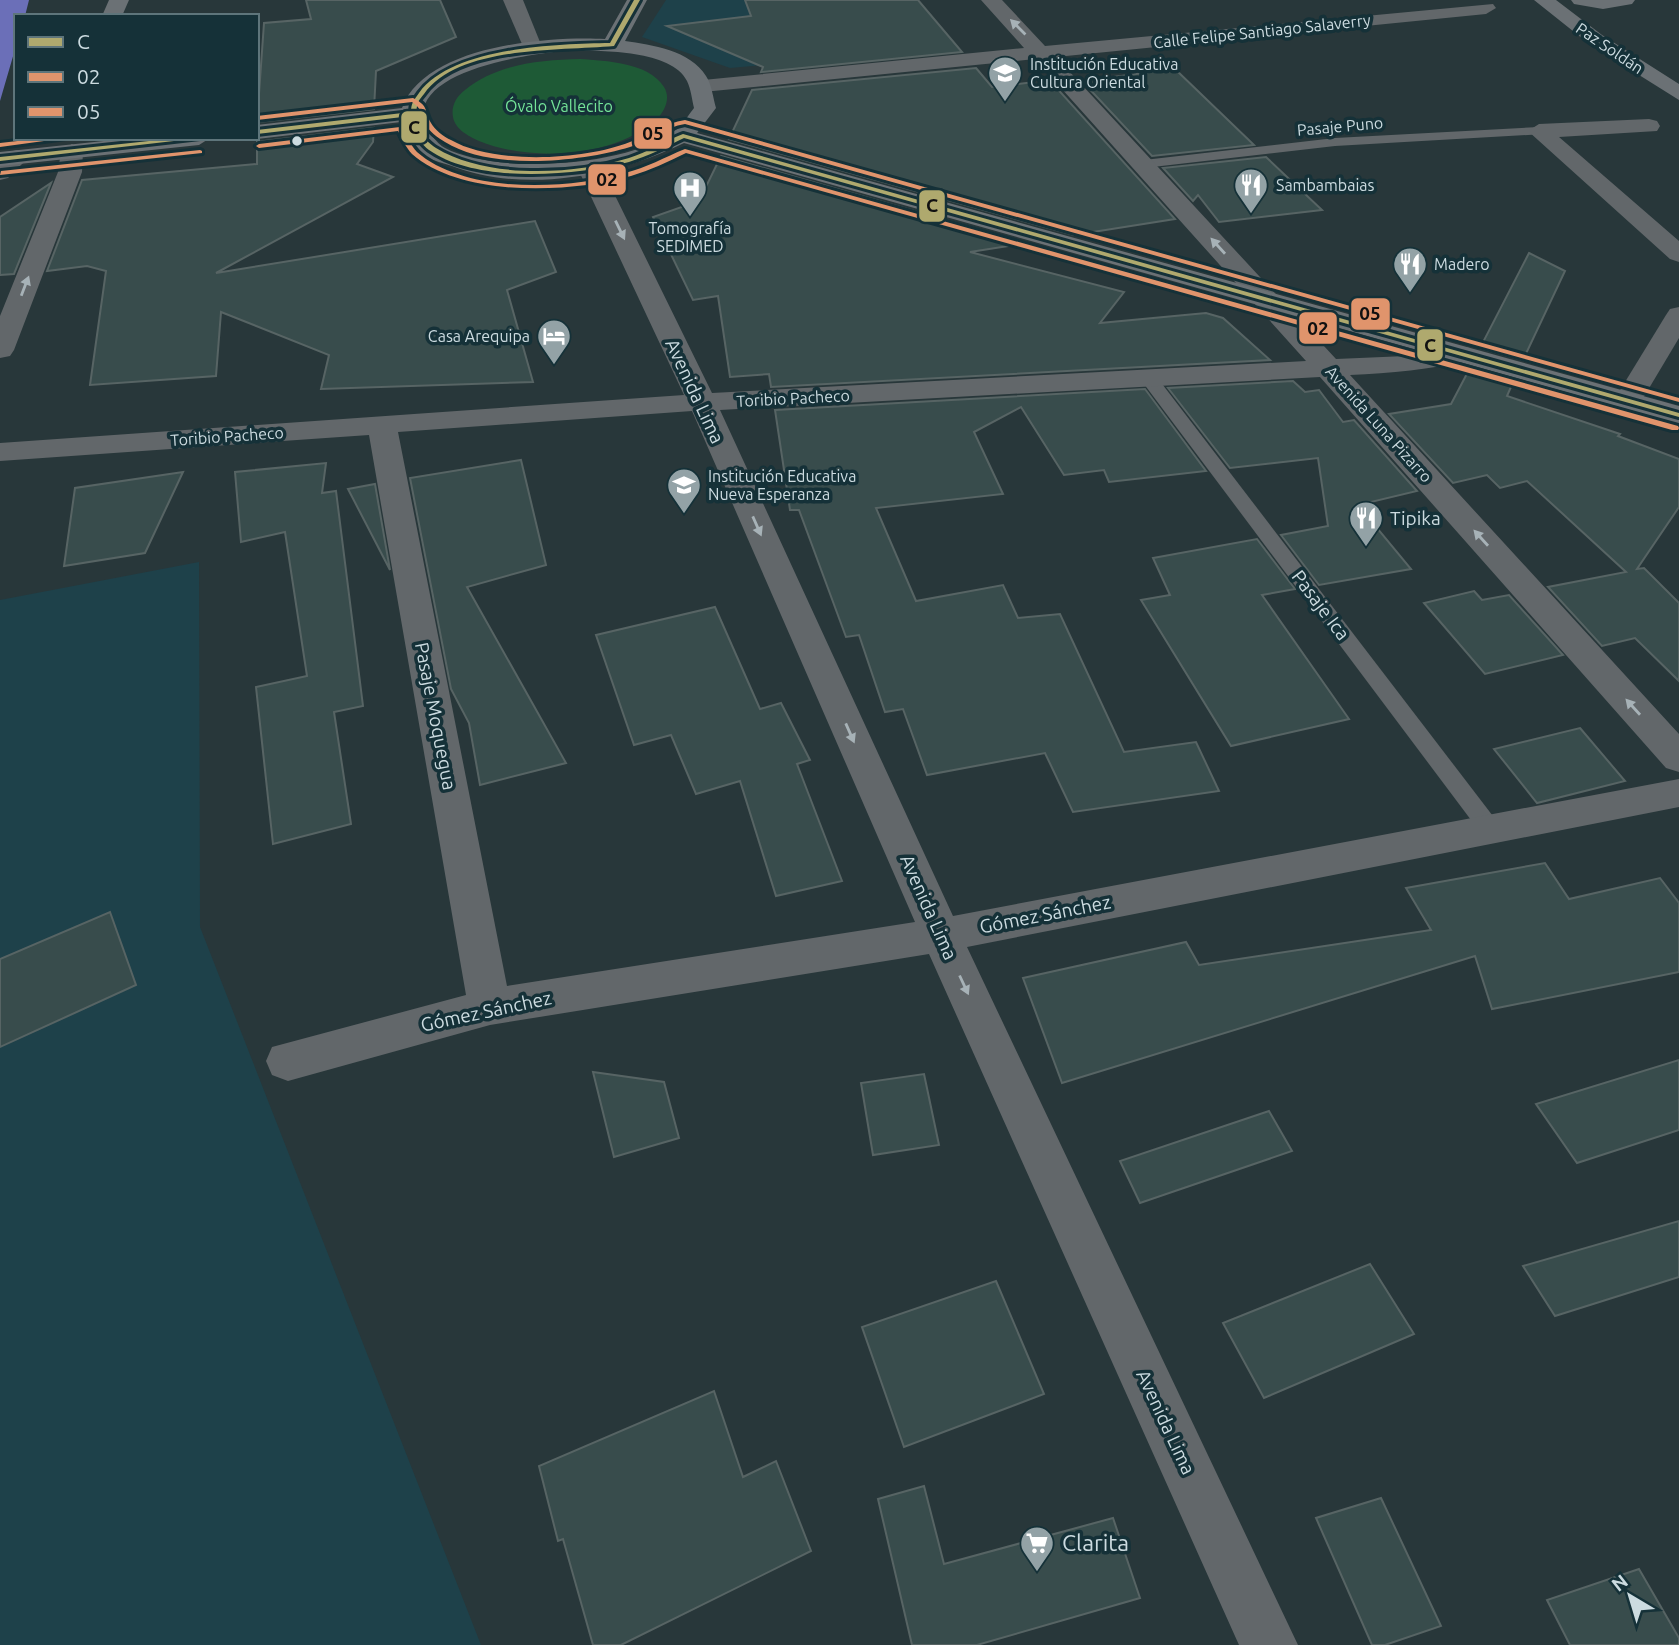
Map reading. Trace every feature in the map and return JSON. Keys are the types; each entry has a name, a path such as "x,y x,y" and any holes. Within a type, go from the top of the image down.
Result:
{"street":[{"path":"513,0 532,47"},
{"path":"612,46 637,0"},
{"name":"Avenida Luna Pizarro","path":"992,0 1044,53 1679,758"},
{"name":"Paz Soldán","path":"1544,0 1595,39 1679,94"},
{"path":"1581,0 1603,3 1625,0"},
{"name":"Calle Felipe Santiago Salaverry","path":"704,86 1486,8"},
{"path":"612,46 661,56 680,64 704,86 704,111 683,136 648,153 590,169 534,172 500,170 462,162 433,149 416,133 411,114 418,96 436,80 463,65 495,54 532,47 612,46"},
{"path":"259,132 411,114"},
{"path":"1539,131 1649,126"},
{"path":"1539,131 1679,254"},
{"path":"683,136 1679,415"},
{"path":"12,157 74,145 166,140"},
{"path":"0,350 69,172 74,145"},
{"name":"Avenida Lima","path":"590,169 702,402 941,934 1269,1645"},
{"path":"1628,400 1679,316"},
{"name":"Toribio Pacheco","path":"0,452 702,402 1150,380 1406,364 1460,354"},
{"name":"Pasaje Moquegua","path":"382,424 490,1007"},
{"name":"Gómez Sánchez","path":"288,1060 490,1007 941,934 1679,793"}],"lane":[{"name":"Pasaje Puno","path":"1144,164 1335,142 1539,131"},
{"name":"Pasaje Ica","path":"1150,380 1491,830"}],"shaded area":[{"path":"666,0 858,0 894,53 730,68 642,37"},
{"path":"199,562 200,927 481,1645 0,1645 0,600"}],"green space":[{"name":"Óvalo Vallecito","path":"580,59 626,64 648,72 666,91 667,100 662,113 638,133 617,142 595,149 546,154 499,148 479,141 459,129 454,121 453,109 459,96 477,81 491,74 534,62"}],"water":[{"path":"0,0 29,0 26,14 14,14 14,53 0,101"}],"building":[{"path":"306,0 440,0 456,37 376,71 374,109 259,122 264,23 311,19"},
{"path":"745,0 918,0 962,52 761,72 763,67 667,26 751,16"},
{"path":"976,68 992,87 1034,82 1038,87 1054,85 1175,219 1074,235 729,139 752,90"},
{"path":"1175,69 1254,145 1152,156 1082,81"},
{"path":"374,128 373,142 357,164 393,177 216,273 535,221 556,272 507,290 533,382 321,389 329,355 221,312 216,376 90,385 106,271 87,266 47,271 82,180 257,164 257,142"},
{"path":"721,156 1027,243 970,252 1124,292 1100,323 1206,313 1223,318 1270,360 771,387 769,374 730,377 718,296 693,300 653,217 699,201"},
{"path":"1266,157 1322,210 1219,222 1198,195 1193,201 1163,168"},
{"path":"51,183 14,274 0,275 0,217"},
{"path":"1529,253 1565,271 1523,360 1480,348"},
{"path":"1470,368 1514,380 1507,396 1620,434 1618,436 1679,459 1679,507 1637,569 1644,568 1679,603 1679,681 1635,638 1602,646 1548,587 1626,572 1527,481 1500,488 1487,475 1453,483 1389,414 1451,404"},
{"path":"1293,381 1305,392 1319,390 1343,422 1354,420 1417,491 1358,505 1411,569 1319,585 1281,535 1328,526 1318,458 1230,468 1168,388"},
{"path":"1145,389 1206,471 1109,482 1104,470 1064,475 1021,407 974,432 1003,494 876,508 916,601 1003,585 1018,618 1060,614 1124,752 1196,742 1219,791 1073,812 1045,753 927,775 903,709 885,712 859,635 846,637 799,510 790,510 775,410"},
{"path":"521,460 546,565 467,587 566,763 480,785 469,723 451,689 410,478"},
{"path":"326,463 322,493 336,491 363,706 334,712 351,824 273,844 256,687 307,676 285,532 241,542 235,472"},
{"path":"183,472 145,553 64,566 75,488"},
{"path":"375,484 390,570 348,489"},
{"path":"1257,539 1295,589 1262,595 1349,719 1231,746 1141,600 1170,595 1153,558"},
{"path":"1474,591 1482,600 1509,595 1563,655 1485,674 1424,603"},
{"path":"715,607 760,709 781,703 810,760 797,764 842,881 776,896 740,781 696,794 671,735 634,745 596,635"},
{"path":"1580,728 1625,781 1537,803 1494,749"},
{"path":"1545,863 1569,899 1660,878 1679,903 1679,972 1492,1009 1475,956 1062,1083 1023,978 1186,942 1199,965 1431,930 1406,888"},
{"path":"110,912 136,985 0,1047 0,959"},
{"path":"1679,1060 1679,1130 1577,1163 1536,1104"},
{"path":"593,1072 664,1082 679,1138 614,1157"},
{"path":"924,1074 939,1145 873,1155 861,1083"},
{"path":"1269,1111 1292,1151 1140,1203 1120,1161"},
{"path":"1679,1221 1679,1277 1555,1316 1523,1266"},
{"path":"1370,1264 1414,1334 1264,1398 1223,1323"},
{"path":"996,1281 1044,1394 904,1447 862,1327"},
{"path":"714,1391 743,1477 776,1461 811,1551 621,1645 593,1645 563,1539 558,1541 539,1466"},
{"path":"924,1486 944,1564 1113,1518 1140,1598 977,1645 912,1645 878,1499"},
{"path":"1381,1498 1441,1626 1385,1645 1372,1645 1316,1518"},
{"path":"1639,1569 1679,1638 1679,1645 1570,1645 1547,1600"}],"transit line":[{"name":"C","path":"637,0 612,45 558,47 487,57 455,68 429,83 414,103 414,130 431,148 454,160 483,168 514,172 577,170 605,165 642,155 683,136"},
{"name":"05","path":"259,118 413,100 423,107 430,127 448,141 470,151 524,159 579,156 605,151 633,144 670,125 685,122 1679,400"},
{"name":"C","path":"259,132 411,114"},
{"name":"02","path":"259,146 400,129 413,151 434,167 461,177 493,184 526,186 558,186 620,177 685,151 1675,428"},
{"name":"C","path":"683,136 1679,415"},
{"name":"05","path":"0,145 45,140"},
{"name":"C","path":"0,159 178,140"},
{"name":"02","path":"1,173 200,152"}],"place":[{"name":"Institución Educativa Cultura Oriental","path":"1005,103"},
{"name":"Sambambaias","path":"1251,215"},
{"name":"Tomografía SEDIMED","path":"690,218"},
{"name":"Madero","path":"1410,294"},
{"name":"Casa Arequipa","path":"554,366"},
{"name":"Institución Educativa Nueva Esperanza","path":"684,515"},
{"name":"Tipika","path":"1366,548"},
{"name":"Clarita","path":"1037,1573"}]}
